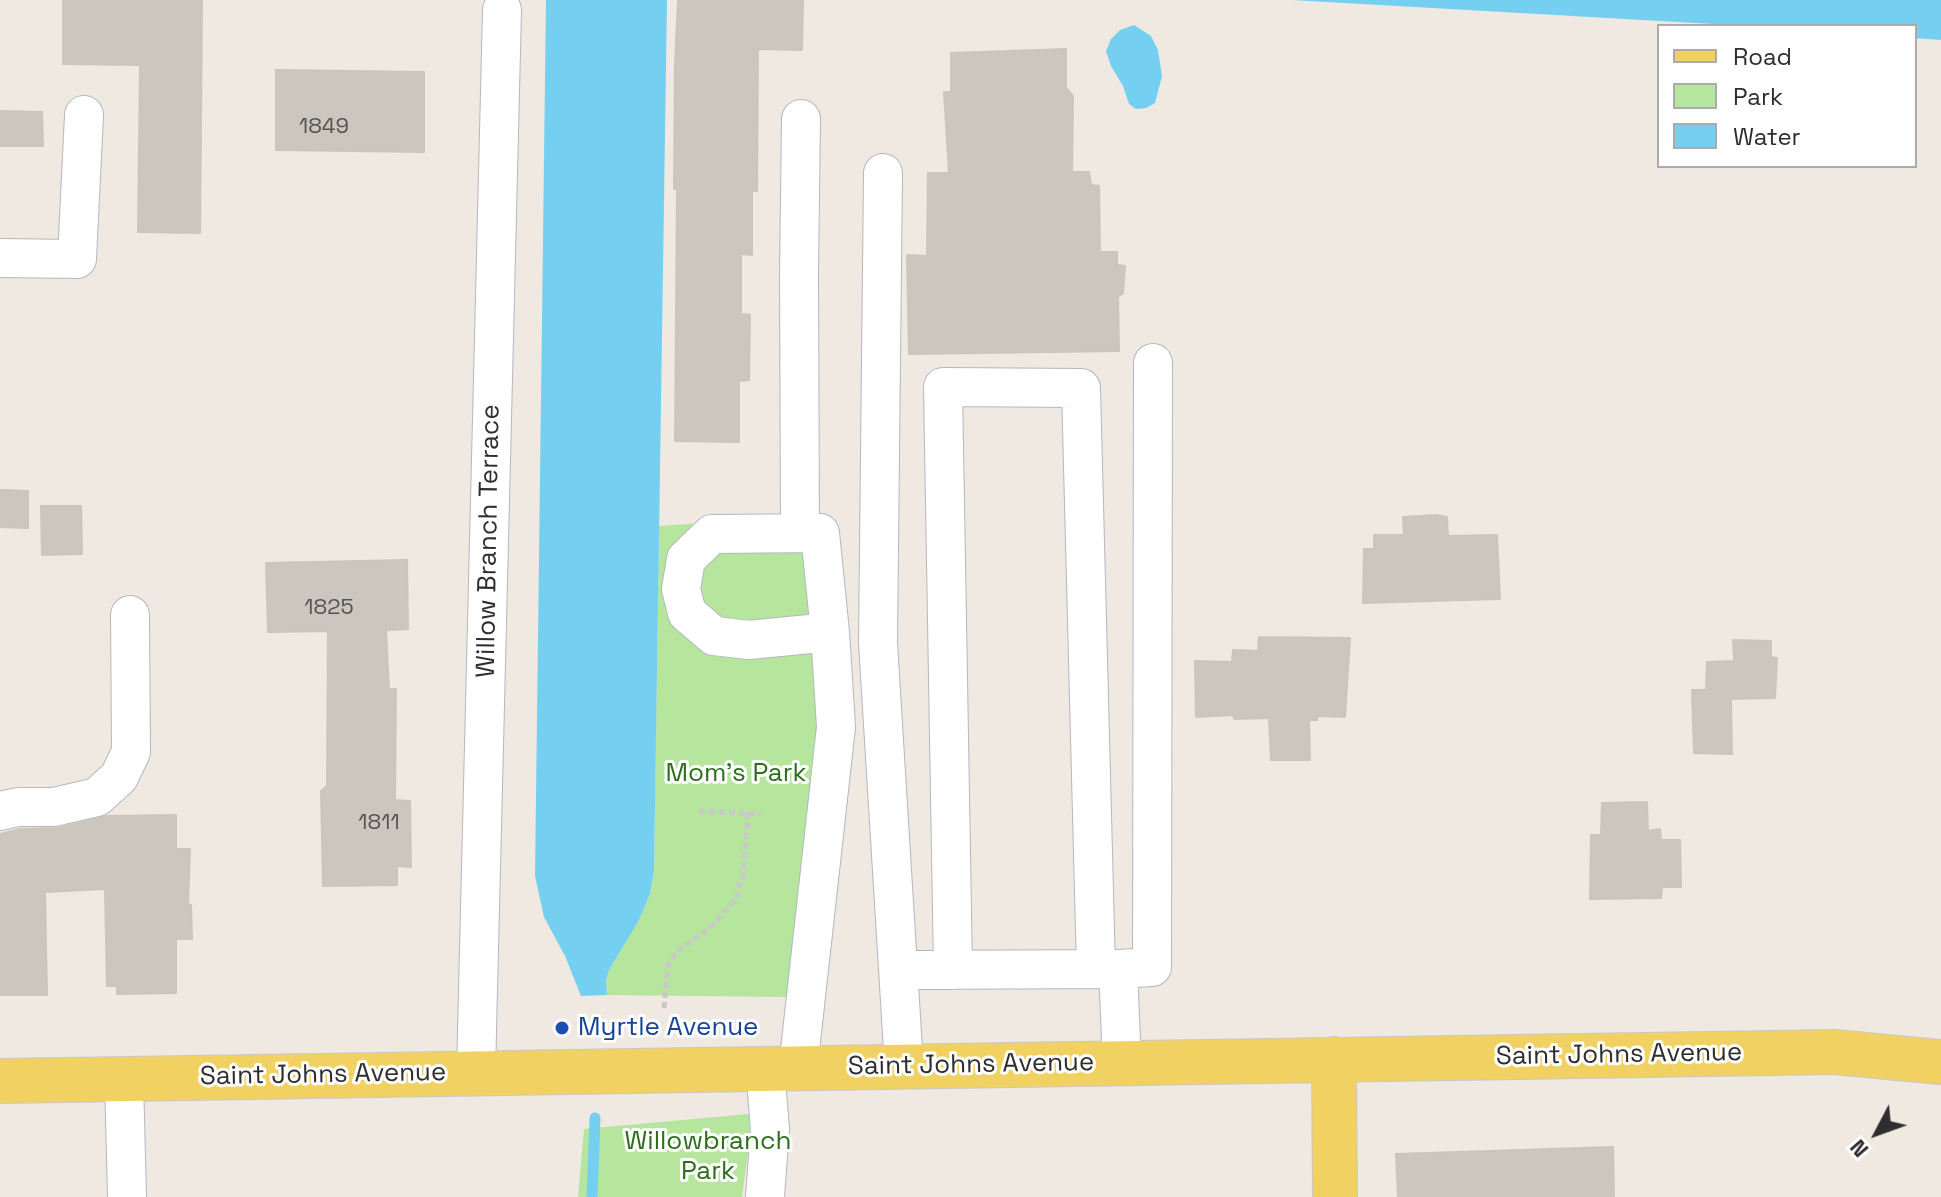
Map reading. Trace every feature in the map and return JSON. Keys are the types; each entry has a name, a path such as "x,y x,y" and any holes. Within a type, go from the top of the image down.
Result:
{"main road":[{"name":"Saint Johns Avenue","path":"0,1081 1834,1052 1941,1062"},
{"path":"1334,1059 1335,1197"}],"street":[{"name":"Willow Branch Terrace","path":"476,1072 502,10"},
{"path":"0,258 77,259 84,115"},
{"path":"800,533 801,119"},
{"path":"883,173 878,643 904,1066"},
{"path":"898,970 1152,967 1153,363"},
{"path":"953,970 943,387 1081,388 1087,639 1107,969 1122,1063"},
{"path":"765,1197 770,1129 836,727 830,632 820,533 712,534 686,559 681,589 687,613 714,636 749,640 830,632"},
{"path":"0,811 18,807 54,807 97,797 119,777 131,752 130,615"},
{"path":"124,1079 127,1197"}],"path":[{"path":"699,811 761,814"},
{"path":"664,1008 668,966 676,952 710,928 735,900 743,875 748,813"}],"green space":[{"name":"Mom's Park","path":"806,516 810,633 817,693 818,772 788,997 607,995 609,970 638,922 650,894 654,872 659,526"},
{"name":"Willowbranch Park","path":"749,1114 750,1139 742,1197 578,1197 584,1129"}],"water":[{"path":"546,0 667,0 654,871 650,894 638,922 609,970 607,995 581,996 565,956 544,917 535,876"},
{"path":"1292,0 1941,0 1941,40 1917,38 1917,24 1713,24"},
{"path":"1134,25 1151,36 1158,50 1162,76 1155,103 1136,109 1129,104 1106,51 1111,39 1120,30"}],"building":[{"path":"63,0 202,0 200,233 138,232 140,65 63,64"},
{"path":"678,0 803,0 802,50 758,49 757,191 752,191 752,255 741,254 741,314 750,315 749,380 739,381 739,442 675,441 677,189 674,189"},
{"path":"1066,49 1066,88 1073,96 1072,172 1089,172 1091,185 1099,186 1100,252 1117,252 1117,265 1125,266 1123,293 1118,297 1119,351 909,354 907,255 927,256 928,173 949,173 944,92 951,92 951,53"},
{"path":"276,70 424,72 424,152 276,150"},
{"path":"0,111 42,112 43,146 0,146"},
{"path":"0,490 28,491 28,528 0,527"},
{"path":"41,506 81,506 82,554 42,555"},
{"path":"1403,517 1447,517 1448,536 1497,535 1500,599 1363,603 1364,549 1374,549 1374,535 1404,535"},
{"path":"407,560 408,629 386,630 389,689 396,689 395,800 410,801 411,867 397,866 397,885 323,886 321,791 327,786 328,631 268,632 266,563"},
{"path":"1259,637 1350,638 1345,717 1317,716 1317,720 1309,720 1310,760 1271,760 1269,718 1234,719 1233,715 1196,717 1195,661 1232,662 1233,650 1258,651"},
{"path":"1733,640 1771,641 1771,657 1777,658 1775,698 1731,699 1732,754 1694,753 1692,690 1706,690 1707,662 1734,661"},
{"path":"1647,802 1648,831 1660,829 1661,840 1680,840 1681,887 1662,887 1661,898 1590,899 1591,835 1601,835 1602,803"},
{"path":"176,815 176,849 190,849 188,905 191,905 192,939 176,939 176,993 117,994 117,986 107,986 105,889 45,892 47,995 0,995 0,834 20,829 59,828 107,816"},
{"path":"1613,1147 1614,1197 1398,1197 1396,1154"}],"waterway":[{"path":"592,1197 595,1118"}],"place":[{"name":"Myrtle Avenue","path":"562,1028"}]}
